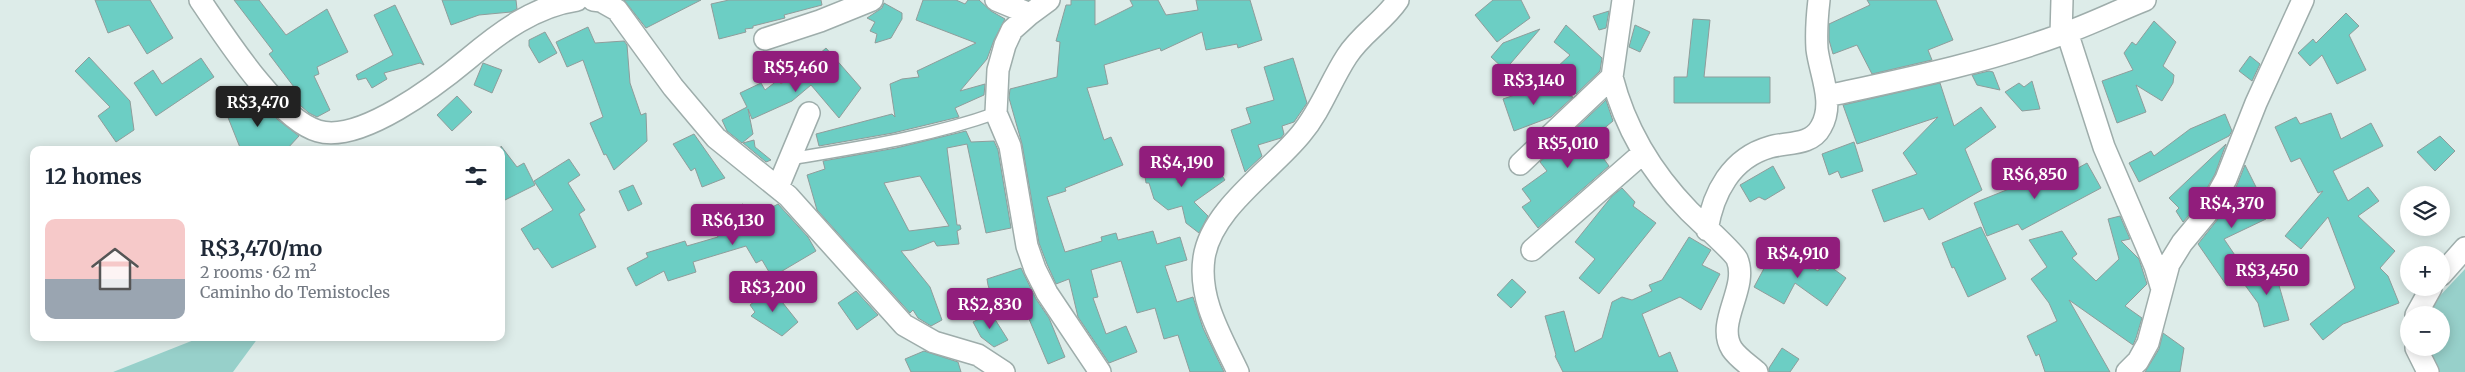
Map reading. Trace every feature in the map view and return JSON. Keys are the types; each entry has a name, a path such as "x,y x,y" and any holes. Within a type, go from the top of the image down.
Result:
{"street":[{"path":"200,0 248,66 290,115 305,126 326,132 359,127 397,110 517,23 552,6 573,0"},
{"path":"593,0 601,1 617,10 672,87 716,138 778,187 863,277 904,325 934,342 978,355 1004,372"},
{"path":"765,39 820,22 872,0"},
{"path":"996,0 1030,14"},
{"path":"1049,0 1012,30 1005,45 998,70 996,113 1010,146 1027,246 1035,269 1047,293 1100,372"},
{"path":"1238,372 1206,301 1202,278 1204,256 1211,233 1222,217 1300,136 1319,108 1348,54 1398,0"},
{"path":"1623,0 1612,77 1620,106 1643,153 1682,204 1736,258 1739,281 1728,328 1728,338 1732,348 1758,372"},
{"path":"1707,230 1714,198 1730,173 1745,159 1769,147 1804,140 1816,134 1825,118 1826,96 1817,50 1816,29 1819,0"},
{"path":"2062,0 2064,34 2104,147 2155,266 2161,286"},
{"path":"1826,96 1946,70 2064,34 2145,0"},
{"path":"2127,372 2138,361 2148,343 2161,286 2175,254 2207,213 2226,179 2256,103 2303,0"},
{"path":"1520,164 1612,77"},
{"path":"778,187 809,113"},
{"path":"1532,250 1643,153"},
{"path":"2450,265 2465,248"},
{"path":"2420,356 2428,372"}],"lane":[{"path":"790,159 882,144 968,123 996,113"}],"shaded area":[{"path":"2465,269 2465,372 2427,372 2417,356 2450,356 2450,306 2433,306 2440,296 2450,296 2450,285"},
{"path":"191,341 256,341 233,372 113,372"}],"building":[{"path":"95,0 150,0 173,38 147,54 129,25 108,33"},
{"path":"234,0 259,0 286,35 327,9 348,52 317,67 319,74 314,76 330,110 317,117 309,113 287,94 297,91 269,54 273,51"},
{"path":"442,0 516,0 517,9 511,12 479,15 451,25"},
{"path":"624,0 701,0 646,28"},
{"path":"729,0 821,0 822,5 784,15 785,18 753,26 753,28 745,29 746,32 719,39 711,4"},
{"path":"923,0 956,0 965,4 968,0 979,0 991,11 1005,19 987,59 960,91 985,84 984,95 955,108 959,117 893,133 819,146 816,134 892,114 895,117 890,84 902,79 919,77 917,71 976,43 916,20"},
{"path":"1071,0 1095,0 1095,25 1133,6 1130,0 1158,0 1166,15 1198,10 1196,0 1250,0 1262,40 1238,48 1237,44 1206,50 1202,32 1161,51 1160,48 1104,65 1108,84 1087,88 1104,140 1111,137 1123,165 1065,188 1066,191 1047,197 1065,252 1102,241 1101,237 1116,233 1118,240 1153,231 1157,244 1180,237 1187,260 1165,266 1177,302 1193,297 1203,328 1224,372 1190,372 1178,335 1164,339 1155,308 1137,313 1121,261 1091,270 1098,297 1093,298 1106,334 1126,326 1137,352 1109,363 1078,317 1069,279 1056,284 1047,264 1039,243 1022,144 1009,98 1010,89 1057,77 1060,42 1056,41 1066,5 1071,5"},
{"path":"1493,0 1521,0 1530,18 1497,42 1475,15"},
{"path":"1867,0 1936,0 1953,40 1928,50 1932,60 1872,74 1857,45 1833,54 1829,40 1829,24 1870,5"},
{"path":"884,3 902,13 902,19 891,38 875,43 877,34 870,31 875,22 867,18 882,8"},
{"path":"395,5 424,65 420,63 384,73 387,79 372,88 366,78 358,80 356,75 393,55 374,15"},
{"path":"1609,11 1606,28 1599,30 1593,16"},
{"path":"2346,13 2359,26 2349,35 2366,70 2337,84 2322,55 2310,66 2298,53 2313,39 2316,43"},
{"path":"1693,19 1710,20 1704,77 1770,77 1770,103 1674,103 1674,77 1687,77"},
{"path":"2154,21 2176,42 2163,66 2174,75 2173,83 2162,101 2136,85 2146,112 2117,123 2102,81 2133,70 2124,53 2132,42 2136,45"},
{"path":"1566,25 1602,58 1600,71 1576,94 1554,70 1570,55 1554,42"},
{"path":"1635,25 1650,32 1640,52 1629,47"},
{"path":"588,27 595,43 624,41 627,45 630,83 641,115 646,113 647,141 614,170 606,154 604,155 590,123 603,117 583,60 567,67 556,42"},
{"path":"1540,29 1505,70 1491,57 1503,43"},
{"path":"545,32 557,53 539,63 529,46 529,40"},
{"path":"826,48 861,88 839,118 811,85 792,101 752,119 748,109 753,134 742,143 727,131 722,120 747,107 740,93 761,83 765,90 778,80 781,84 792,75 793,77"},
{"path":"2250,56 2260,64 2252,81 2239,71"},
{"path":"89,57 130,101 134,130 116,142 98,116 110,107 75,71"},
{"path":"201,58 214,77 156,116 134,83 153,70 162,84"},
{"path":"1293,58 1307,103 1294,122 1282,126 1284,134 1281,138 1258,145 1262,156 1245,172 1231,130 1251,123 1246,108 1274,100 1264,67"},
{"path":"483,63 502,70 492,93 474,85"},
{"path":"1989,71 1993,72 2000,90 1977,85 1972,75"},
{"path":"2032,81 2040,109 2022,111 2005,92 2019,83 2024,87"},
{"path":"1940,83 1954,126 1981,107 1996,127 1965,149 1982,190 1929,220 1923,208 1884,222 1872,190 1917,174 1903,153 1938,117 1857,144 1843,105"},
{"path":"1538,87 1573,97 1551,117 1514,131 1503,99"},
{"path":"457,96 472,112 452,131 437,115"},
{"path":"246,97 250,108 262,104 278,120 299,136 290,146 239,146 223,105"},
{"path":"1606,100 1613,121 1590,140 1609,166 1538,228 1522,207 1531,201 1522,189 1547,171 1540,162"},
{"path":"2331,113 2341,139 2371,123 2383,146 2333,171 2348,201 2368,187 2379,201 2358,216 2395,251 2380,268 2388,276 2399,303 2343,324 2323,340 2310,324 2355,288 2328,217 2301,249 2285,236 2323,191 2318,193 2300,158 2291,162 2275,127 2296,117 2300,124"},
{"path":"2225,114 2232,131 2229,136 2139,182 2129,163 2151,151 2154,156 2190,129"},
{"path":"966,131 971,142 994,141 998,150 1011,228 986,233 967,144 947,148 957,225 960,225 961,229 957,231 959,244 937,246 934,241 912,250 901,251 930,287 942,320 931,326 918,318 913,310 910,313 817,210 807,175 825,169 823,161 896,148","holes":["920,176 949,226 909,231 884,183"]},
{"path":"694,134 725,178 702,187 695,168 691,171 673,144"},
{"path":"2440,136 2455,151 2435,171 2417,152"},
{"path":"754,140 755,147 771,160 766,162 743,143"},
{"path":"1854,142 1863,171 1841,178 1838,171 1829,175 1822,154"},
{"path":"2226,144 2215,174 2197,206 2183,222 2176,211 2179,208 2169,198"},
{"path":"505,151 517,167 524,163 535,185 505,200"},
{"path":"1173,158 1178,183 1211,160 1225,180 1194,202 1208,216 1199,233 1186,223 1182,206 1168,210 1154,199 1149,183 1146,183 1143,163"},
{"path":"569,159 580,175 568,183 585,210 579,214 596,247 552,268 538,248 534,250 521,229 553,210 534,181"},
{"path":"2087,163 2101,188 2022,230 2018,224 1987,236 1974,203 2024,183 2036,174 2041,183 2059,175 2060,178"},
{"path":"2245,165 2257,189 2253,191 2266,219 2224,239 2247,273 2227,286 2198,244 2218,219 2237,185"},
{"path":"1773,166 1785,188 1765,200 1759,197 1750,202 1740,185"},
{"path":"633,185 642,204 628,211 619,191"},
{"path":"1622,188 1635,202 1633,206 1656,223 1599,294 1579,278 1595,259 1575,242 1612,196"},
{"path":"743,204 758,225 771,217 767,210 778,204 808,237 816,251 772,277 762,260 756,263 746,246 693,262 696,272 668,281 664,271 636,286 627,268 648,257 646,253 685,241 687,246 718,237 716,232 725,230 714,214"},
{"path":"2120,216 2130,239 2121,241 2139,259 2147,284 2125,306 2142,318 2133,345 2069,300 2110,372 2045,372 2039,354 2036,356 2027,336 2057,321 2049,303 2031,279 2047,267 2029,240 2062,231 2077,254 2072,258 2096,281 2119,259 2108,219"},
{"path":"1981,227 2006,279 1968,297 1954,267 1952,268 1942,243"},
{"path":"1689,237 1711,250 1702,265 1720,274 1701,310 1680,297 1642,314 1659,357 1670,352 1678,372 1563,372 1555,356 1545,316 1564,311 1575,352 1602,338 1612,302 1622,297 1632,300 1652,291 1649,285 1662,280"},
{"path":"1775,248 1818,271 1824,262 1846,278 1827,306 1795,283 1784,304 1754,287"},
{"path":"2265,263 2278,282 2289,320 2264,327 2258,303 2242,281"},
{"path":"1021,268 1036,299 1049,318 1065,357 1048,364 1021,300 995,307 988,285 987,279"},
{"path":"1512,279 1526,292 1511,308 1497,295"},
{"path":"771,288 798,322 782,336 751,316 755,312 750,305"},
{"path":"856,291 878,315 857,330 838,303"},
{"path":"991,313 1008,340 994,347 981,337 973,322"},
{"path":"2163,333 2184,348 2180,372 2145,372 2159,349"},
{"path":"1782,348 1799,359 1790,372 1769,372 1769,368"},
{"path":"924,351 958,362 961,372 911,372 905,359"}]}
